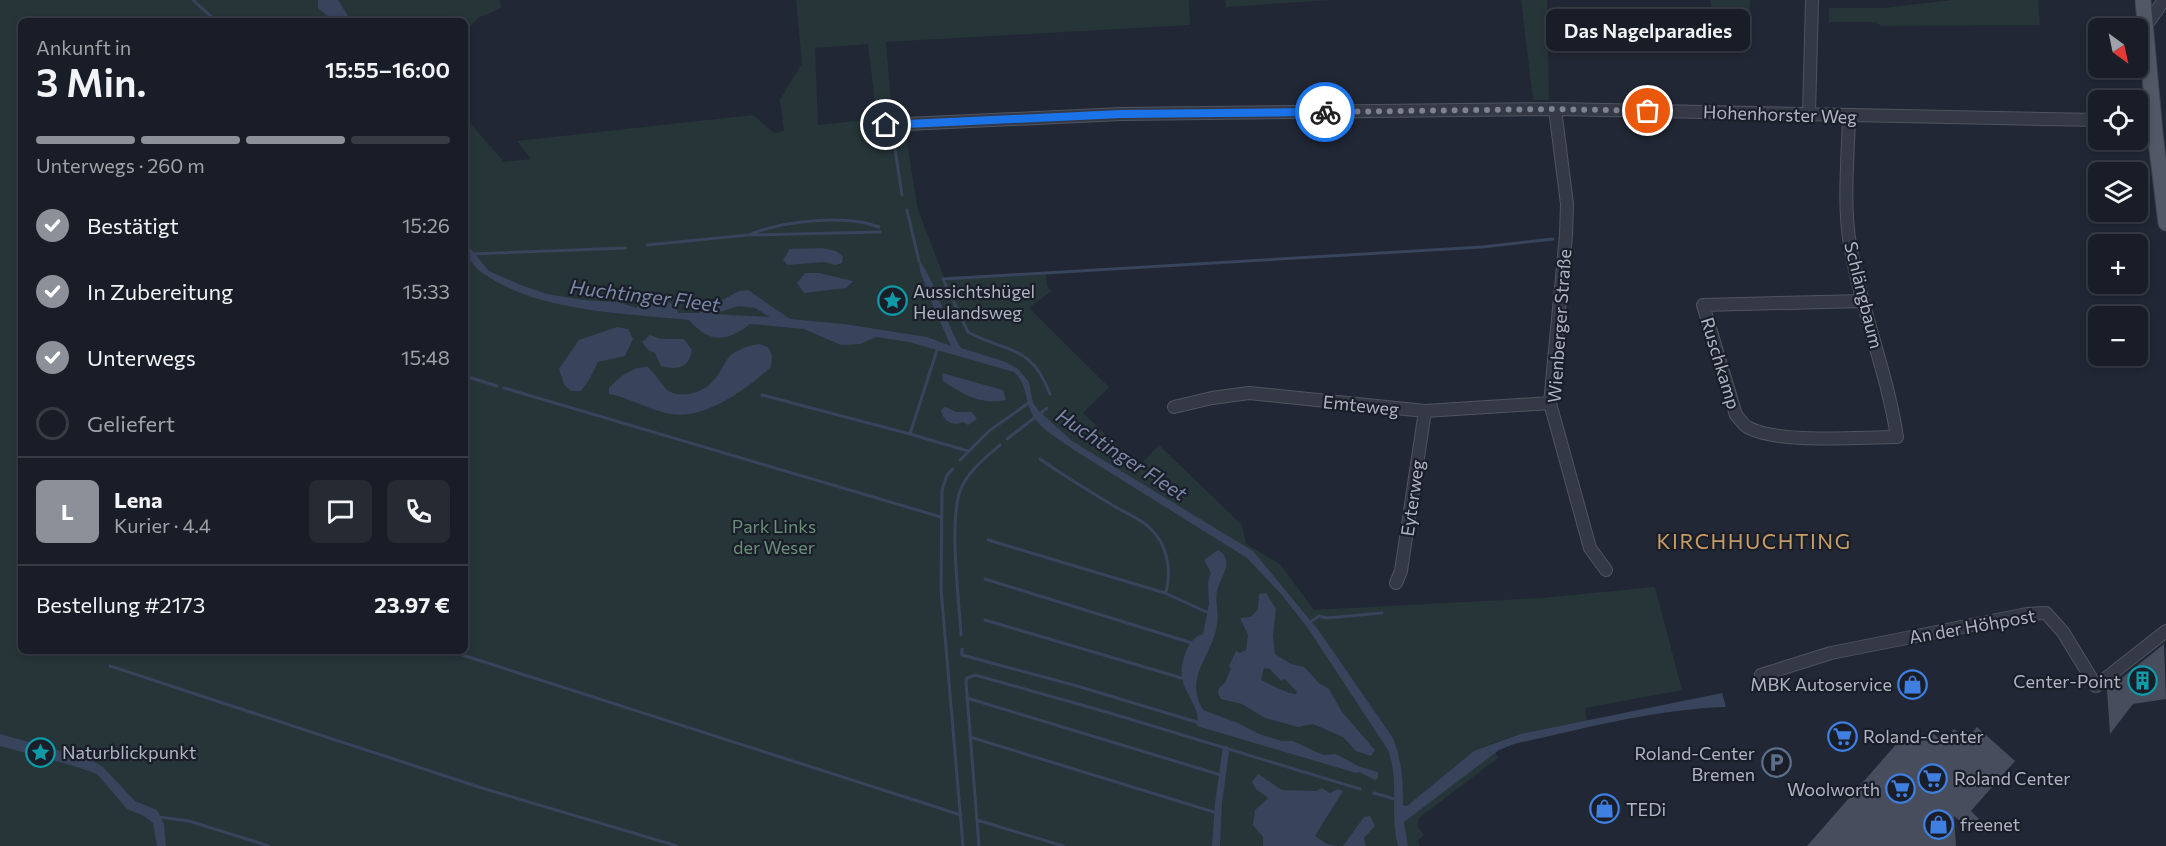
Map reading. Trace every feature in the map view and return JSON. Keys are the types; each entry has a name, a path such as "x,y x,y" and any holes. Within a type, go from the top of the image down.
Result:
{"main road":[{"path":"2143,0 2144,18"},
{"path":"2148,59 2154,122 2163,162 2166,223"}],"street":[{"path":"1809,114 1812,0"},
{"path":"2148,23 2164,0"},
{"name":"Hohenhorster Weg","path":"886,125 1121,114 1555,109 2088,120"},
{"name":"Wienberger Straße","path":"1555,109 1567,204 1550,403 1590,548 1606,570"},
{"name":"Schlängbaum","path":"1849,116 1847,210 1850,242 1863,301 1886,379 1897,437"},
{"path":"2148,122 2154,122"},
{"name":"Ruschkamp","path":"1863,301 1703,305 1737,415 1747,427 1788,436 1897,437"},
{"name":"Emteweg","path":"1174,407 1212,398 1249,393 1425,411 1550,403"},
{"name":"Eyterweg","path":"1396,583 1401,571 1425,411"},
{"name":"An der Höhpost","path":"1761,675 1831,653 2027,614 2046,613 2063,632 2096,686 2166,631"}],"green space":[{"name":"Park Links der Weser","path":"0,0 500,0 501,8 478,18 468,29 468,18 18,18 18,654 468,654 468,120 504,162 531,159 517,141 753,115 774,133 784,131 780,100 802,63 796,0 1189,0 1190,25 886,42 892,117 903,117 918,210 944,277 1046,272 1047,286 1052,291 1029,308 1109,387 1083,413 1139,466 1159,445 1242,525 1246,544 1280,564 1314,610 1542,598 1655,587 1682,690 1585,708 1587,721 1520,734 1491,744 1498,758 1419,818 1417,826 1424,835 1418,840 1420,846 0,846","holes":["868,44 877,119 818,125 815,48"]},
{"path":"1225,0 1331,0 1226,7"},
{"path":"1521,0 1547,0 1549,100 1533,100"},
{"path":"1711,0 1750,0 1749,21 1711,21"},
{"path":"1953,0 2038,0 2040,25 1881,26 1875,22 1829,22 1829,8 1883,8"}],"water":[{"path":"318,0 338,0 349,18 330,18 318,8"},
{"path":"468,246 489,271 547,294 584,300 618,302 636,308 645,297 656,296 668,301 679,313 699,313 739,291 748,290 790,319 844,324 927,337 951,346 920,271 919,260 926,270 961,348 1006,362 1018,369 1029,382 1033,403 1039,411 1072,441 1253,551 1319,631 1393,738 1401,771 1403,805 1407,806 1474,751 1520,734 1722,693 1726,707 1673,712 1619,721 1514,744 1499,750 1404,822 1408,846 1398,846 1394,822 1392,762 1388,750 1307,627 1281,594 1247,558 1074,450 1046,430 1033,416 1024,387 1014,372 909,342 876,337 860,344 841,345 804,329 750,324 733,335 718,338 704,333 689,320 583,309 530,296 506,287 476,267 468,258","holes":["738,306 755,308 770,317 714,314"]},
{"path":"822,248 836,251 843,256 842,263 788,265 783,260 790,249"},
{"path":"805,273 819,273 853,281 846,288 804,293 797,283"},
{"path":"617,327 628,329 633,339 625,356 598,362 581,391 571,391 564,384 559,369 579,340"},
{"path":"650,335 661,339 684,339 692,350 688,361 677,368 661,366 655,353 648,350 642,342"},
{"path":"759,344 768,347 772,355 771,367 738,393 698,412 684,415 671,414 609,394 609,388 622,376 642,367 648,367 671,392 691,394 697,392 713,381 732,354"},
{"path":"942,373 1003,390 1006,400 989,401 973,398 943,381"},
{"path":"945,407 957,412 972,412 977,419 968,425 963,422 952,423 942,414 941,410"},
{"path":"1218,550 1226,559 1226,564 1217,591 1217,620 1214,636 1201,666 1196,686 1203,710 1238,723 1259,734 1282,741 1293,741 1323,755 1336,754 1358,766 1378,772 1378,778 1375,780 1359,772 1197,726 1195,707 1183,683 1182,665 1189,645 1203,634 1209,604 1208,582 1211,573 1204,560"},
{"path":"1266,593 1276,609 1273,636 1275,654 1291,664 1304,667 1319,683 1329,689 1342,712 1375,750 1371,756 1356,751 1343,737 1313,724 1298,727 1265,718 1242,704 1221,699 1218,694 1219,688 1225,683 1236,651 1240,653 1246,650 1248,635 1240,618 1251,617 1258,609 1259,594","holes":["1264,668 1270,669 1281,681 1285,679 1297,692 1296,694 1261,680"]},
{"path":"0,734 90,759 103,767 135,801 157,810 164,824 166,846 157,846 153,823 144,816 127,809 97,774 0,746"},
{"path":"1223,746 1227,746 1229,752 1222,803 1220,846 1212,846 1215,803"},
{"path":"1258,774 1282,790 1316,791 1322,788 1330,793 1338,789 1343,791 1315,836 1327,844 1338,846 1263,846 1263,837 1253,825 1255,810 1268,798 1256,789 1252,782"},
{"path":"1370,816 1375,826 1364,838 1366,846 1343,846 1364,817"}],"building":[{"name":"Center-Point","path":"2164,644 2166,699 2133,704 2110,734 2107,690"},
{"name":"Roland Center","path":"1977,727 2015,761 1971,811 1979,819 1970,829 1954,816 1956,846 1807,846 1906,733 1919,744 1930,731 1943,742 1954,729 1966,740"}],"waterway":[{"path":"193,0 213,18"},
{"path":"893,136 902,195"},
{"path":"907,210 919,261"},
{"path":"751,234 780,226 833,220 866,223 879,227"},
{"path":"647,245 748,235 880,232"},
{"path":"1050,394 1043,378 1027,358 968,332 943,279 1482,247 1553,239"},
{"path":"472,254 626,248"},
{"path":"762,395 910,434 938,347"},
{"path":"468,377 497,386"},
{"path":"504,388 941,517"},
{"path":"960,460 989,431 1030,402"},
{"path":"1007,439 1047,408"},
{"path":"910,434 968,451"},
{"path":"961,635 955,541 957,505 960,491 967,478 1000,445"},
{"path":"1040,459 1142,522 1156,534 1167,558 1166,592"},
{"path":"953,469 947,475 942,490 941,589 963,846"},
{"path":"988,540 1165,593 1209,613"},
{"path":"985,579 1192,643"},
{"path":"1308,624 1319,616 1327,618 1382,613"},
{"path":"985,620 1185,679"},
{"path":"962,649 962,655 1200,723"},
{"path":"459,654 961,815"},
{"path":"110,666 482,788 677,846"},
{"path":"979,846 966,682 967,678 975,675 1110,713 1360,789"},
{"path":"967,698 1221,775"},
{"path":"970,737 1217,813"},
{"path":"1374,793 1398,800"},
{"path":"159,817 189,821 269,846"},
{"path":"977,820 1063,846"}],"way so far":[{"path":"1325,112 1555,109 1648,111"}],"place":[{"name":"Das Nagelparadies","path":"1648,111"},
{"name":"Aussichtshügel Heulandsweg","path":"892,301"},
{"name":"Center-Point","path":"2142,681"},
{"name":"MBK Autoservice","path":"1913,684"},
{"name":"Roland-Center","path":"1842,736"},
{"name":"Naturblickpunkt","path":"41,752"},
{"name":"Roland-Center Bremen","path":"1776,763"},
{"name":"Roland Center","path":"1933,778"},
{"name":"Woolworth","path":"1901,789"},
{"name":"TEDi","path":"1605,809"},
{"name":"freenet","path":"1939,824"}],"district":[{"name":"KIRCHHUCHTING","path":"1754,540"}],"route":[{"path":"886,125 1121,114 1325,112"}],"water label":[{"name":"Huchtinger Fleet","path":"645,295"},
{"name":"Huchtinger Fleet","path":"1122,454"}]}
